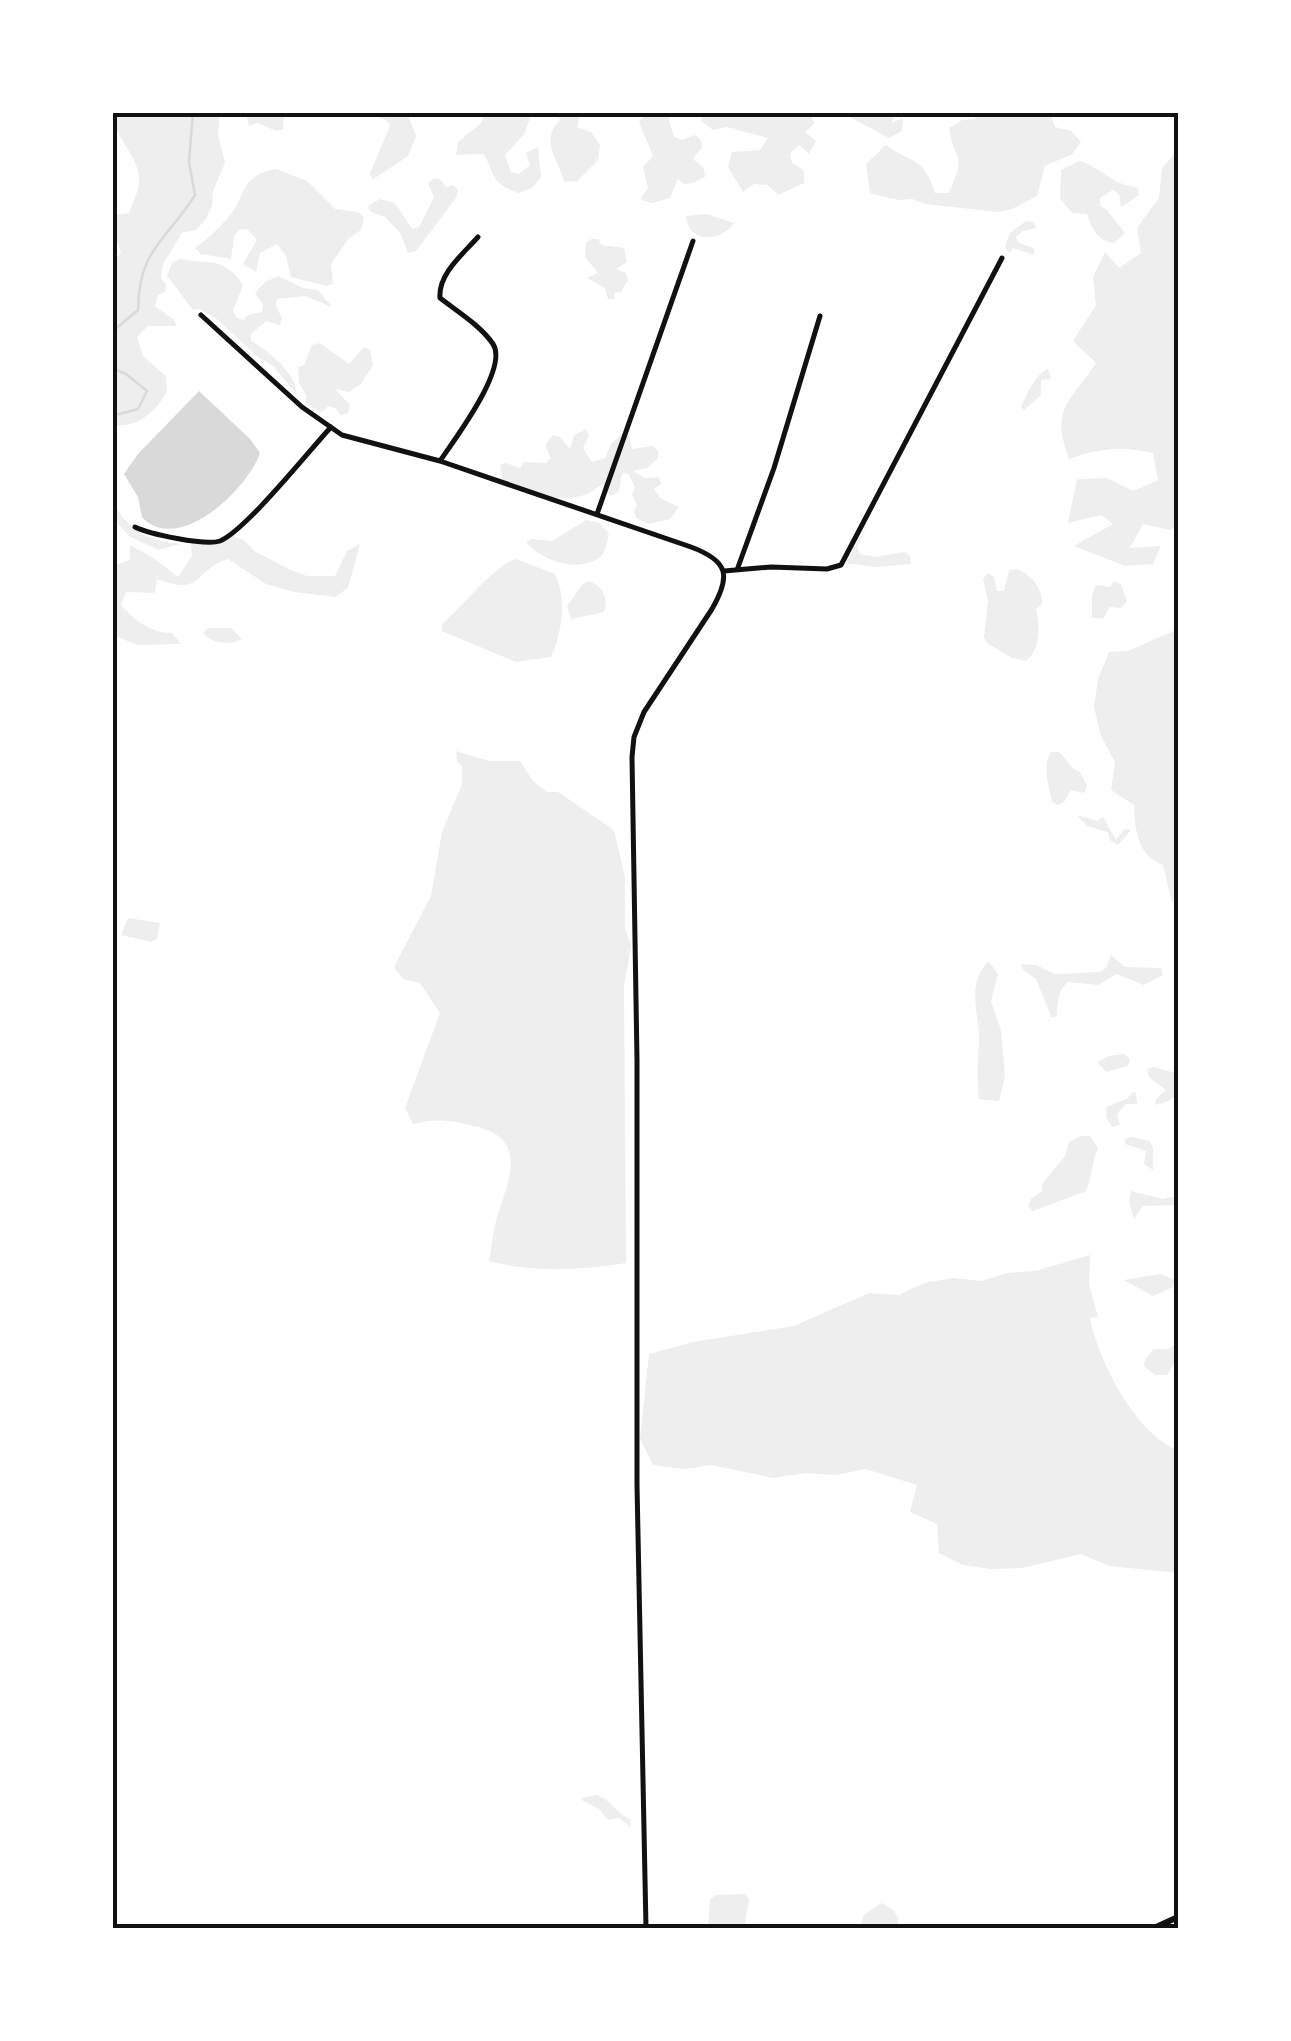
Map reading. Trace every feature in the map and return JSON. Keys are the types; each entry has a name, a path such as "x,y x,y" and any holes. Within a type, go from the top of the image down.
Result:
{"street":[{"path":"440,461 483,393 497,360 494,345 440,298 444,276 478,237"},
{"path":"597,514 693,241"},
{"path":"724,571 827,569 841,565 1002,258"},
{"path":"200,315 302,407 331,427 362,441 440,461 706,552 724,571 723,590 638,724 632,756 646,1928"},
{"path":"737,570 774,468 820,316"},
{"path":"135,527 208,544 222,540 248,518 331,427"},
{"path":"1154,1928 1178,1917"}],"shaded area":[{"path":"113,112 220,113 218,134 225,163 206,219 196,230 182,233 163,264 165,292 158,295 155,306 177,326 148,326 137,337 143,356 166,376 167,391 145,417 121,426 112,425 113,263 121,252 112,224 115,215 129,213 139,182 136,164 117,130"},
{"path":"581,112 577,127 591,132 600,145 598,160 577,181 564,182 550,142 560,120 555,113"},
{"path":"246,113 284,113 283,129 277,131 257,123 249,126"},
{"path":"366,113 407,113 416,136 408,156 372,180 370,173 390,126 386,120"},
{"path":"487,113 532,113 524,134 505,155 511,172 519,174 530,165 526,153 538,147 541,177 532,188 519,193 503,186 484,154 456,155 458,142"},
{"path":"646,113 667,113 674,137 682,140 695,135 701,140 702,147 693,159 704,168 705,177 684,184 678,179 670,198 652,203 640,199 648,188 643,167 653,156 639,122"},
{"path":"704,113 809,113 815,123 805,132 816,141 809,154 799,145 790,154 792,163 804,170 804,183 778,195 768,185 754,184 743,192 728,167 732,152 760,150 768,138 727,127 713,130 701,121"},
{"path":"842,113 897,113 891,123 903,118 902,131 889,138"},
{"path":"972,113 1050,113 1055,127 1071,131 1081,142 1072,154 1045,166 1037,196 1012,209 998,212 926,204 870,193 866,164 886,145 921,166 935,193 949,193 958,159 949,128 962,120 976,119"},
{"path":"1178,150 1178,526 1170,530 1143,524 1130,548 1161,546 1153,564 1125,566 1074,546 1113,524 1101,515 1068,523 1077,479 1107,478 1133,491 1158,480 1153,453 1111,449 1069,459 1062,417 1096,363 1073,341 1096,305 1093,277 1105,252 1119,268 1141,253 1137,228 1159,198 1162,168"},
{"path":"1080,161 1121,183 1137,187 1139,195 1121,207 1119,194 1113,190 1100,198 1100,206 1125,233 1114,243 1096,233 1087,214 1072,213 1060,198 1061,170"},
{"path":"276,169 307,181 335,209 358,212 364,217 361,230 349,238 331,264 333,284 326,286 291,277 286,256 277,244 260,253 256,272 243,264 257,240 247,229 234,236 231,259 201,254 195,248 226,220 249,182"},
{"path":"434,178 446,187 453,185 458,190 456,198 416,251 408,253 401,234 368,206 380,199 395,203 412,229 419,227 434,197 428,183"},
{"path":"707,214 734,223 714,237 699,235 688,225 686,216"},
{"path":"1026,221 1037,228 1016,237 1019,243 1034,248 1034,255 1013,248 1009,254 1005,246 1010,233"},
{"path":"591,239 624,248 627,262 616,269 626,273 628,280 621,292 614,293 615,299 608,299 605,288 587,278 598,273 585,257 586,243"},
{"path":"180,259 215,263 229,269 243,285 233,311 243,320 262,312 263,304 255,293 278,276 303,288 318,290 332,307 305,296 277,299 280,325 266,321 251,334 251,341 286,370 297,394 272,365 218,320 200,309 193,310 167,276 172,263"},
{"path":"320,343 349,364 364,347 370,350 373,365 361,384 349,392 335,389 350,405 348,413 341,415 328,406 322,412 305,404 298,367 304,365 312,345"},
{"path":"1048,369 1051,379 1041,380 1041,395 1024,410 1021,407 1032,385"},
{"path":"199,391 260,453 242,484 210,513 174,529 157,527 142,517 138,497 124,474 138,454"},
{"path":"586,429 589,435 583,448 592,462 605,458 611,444 621,435 629,435 632,449 653,446 658,451 658,458 647,468 633,471 645,478 659,477 661,484 654,489 660,498 679,507 670,519 649,524 636,518 632,494 635,487 629,475 623,473 619,490 610,496 602,484 578,497 565,498 502,480 500,465 520,468 524,462 546,463 551,458 545,445 553,435 570,449 574,435"},
{"path":"113,502 140,533 180,544 158,550 129,536 113,523"},
{"path":"586,520 600,523 609,534 604,552 591,562 560,563 526,542 552,541"},
{"path":"868,524 857,547 860,554 875,557 905,552 911,564 875,567 846,563"},
{"path":"232,536 307,576 335,576 347,551 360,544 348,588 335,597 266,584 228,559 191,583 172,584 157,579 155,593 126,592 121,605 132,616 150,628 172,633 181,644 138,645 113,635 112,560 118,564 130,560 130,545 178,577 192,556 191,542 206,545"},
{"path":"516,559 555,574 559,583 562,615 551,657 516,662 442,631 442,624 479,587"},
{"path":"1016,569 1035,582 1042,598 1036,609 1037,644 1026,661 1012,658 984,637 988,601 983,579 988,573 994,577 997,591 1004,591 1009,570"},
{"path":"589,581 604,594 604,612 571,619 567,606"},
{"path":"1114,581 1121,584 1127,602 1120,608 1110,607 1103,619 1092,618 1096,585 1110,587"},
{"path":"209,628 231,628 242,639 232,643 215,641 203,632"},
{"path":"1178,629 1178,893 1172,903 1163,865 1148,855 1139,841 1134,805 1111,790 1115,762 1101,736 1094,707 1098,679 1109,652 1128,651"},
{"path":"456,751 489,761 520,761 533,781 547,792 558,792 614,830 625,877 625,928 631,946 624,986 626,1263 558,1269 489,1261 510,1173 508,1149 491,1132 474,1126 443,1120 413,1124 405,1108 440,1013 420,983 403,979 394,967 431,896 442,832 462,784 462,766"},
{"path":"1051,752 1059,752 1080,772 1087,786 1084,793 1071,790 1058,805 1052,802 1047,776"},
{"path":"1077,815 1097,821 1103,817 1116,840 1124,829 1131,830 1118,845 1110,840 1108,832 1087,826"},
{"path":"128,918 160,923 157,939 151,942 121,935"},
{"path":"1111,955 1125,967 1161,968 1163,975 1144,985 1117,974 1098,985 1068,982 1060,993 1057,1016 1052,1018 1036,979 1021,964 1036,965 1055,974 1099,972 1106,968"},
{"path":"989,962 998,974 991,1001 1001,1030 1005,1077 999,1101 979,1099 978,1092 975,990 981,970"},
{"path":"1124,1054 1130,1059 1128,1066 1106,1072 1097,1062 1109,1056"},
{"path":"1154,1067 1178,1074 1178,1093 1155,1105 1166,1090 1149,1077 1147,1069"},
{"path":"1136,1093 1137,1104 1126,1104 1117,1114 1120,1125 1112,1127 1106,1117 1107,1107 1128,1098"},
{"path":"1090,1136 1098,1148 1086,1191 1033,1211 1028,1206 1031,1199 1042,1191 1042,1184 1065,1156 1069,1142"},
{"path":"1125,1139 1150,1141 1153,1170 1144,1164 1146,1151 1125,1144"},
{"path":"1131,1191 1163,1199 1175,1196 1178,1205 1143,1206 1134,1219 1129,1202"},
{"path":"1090,1255 1089,1284 1098,1317 1090,1318 1110,1374 1148,1429 1178,1450 1178,1573 1109,1566 1081,1554 1022,1568 963,1565 939,1553 937,1524 910,1512 917,1485 866,1469 836,1475 806,1473 773,1478 711,1465 684,1469 653,1465 640,1439 649,1354 693,1342 794,1326 869,1293 899,1295 924,1283 953,1278 982,1281"},
{"path":"1161,1274 1174,1280 1173,1287 1153,1296 1124,1280"},
{"path":"1178,1343 1178,1356 1167,1375 1155,1375 1144,1366 1154,1349 1168,1349"},
{"path":"596,1795 631,1820 630,1827 619,1818 608,1820 582,1798"},
{"path":"745,1894 749,1900 744,1928 708,1928 710,1899 716,1895"},
{"path":"881,1903 897,1916 896,1928 859,1928 864,1915"}],"waterway":[{"path":"112,332 138,310 149,259 195,195 189,162 193,112"},
{"path":"112,368 147,391 138,409 112,416"},
{"path":"1175,694 1178,690"}]}
